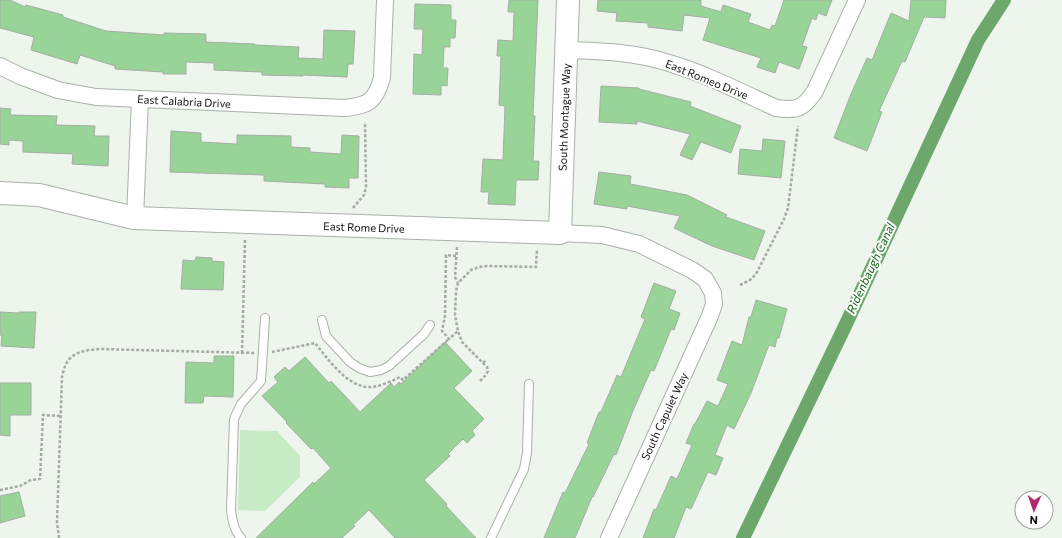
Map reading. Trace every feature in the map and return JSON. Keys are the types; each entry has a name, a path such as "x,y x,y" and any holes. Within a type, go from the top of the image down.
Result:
{"street":[{"name":"East Calabria Drive","path":"0,66 20,76 58,90 96,97 345,108 359,106 372,101 379,91 382,78 385,0"},
{"name":"South Montague Way","path":"560,233 568,0"},
{"name":"East Romeo Drive","path":"566,50 623,53 669,62 711,78 776,108 788,110 799,108 808,102 815,91 857,0"},
{"path":"135,218 140,99"},
{"name":"East Rome Drive","path":"0,193 39,194 135,218 602,235 639,244 692,270 705,279 713,293"},
{"name":"South Capulet Way","path":"609,538 710,316 714,304 713,293"}],"lane":[{"path":"241,538 238,535 232,521 231,510 234,419 241,404 261,381 264,318"},
{"path":"322,320 326,336 350,362 359,368 370,372 381,370 389,366 424,334 430,325"},
{"path":"491,538 524,469 527,454 529,384"}],"path":[{"path":"350,212 364,195 366,187 365,122"},
{"path":"740,285 750,280 756,274 784,219 788,208 798,126"},
{"path":"242,353 245,240"},
{"path":"457,246 455,277 458,283"},
{"path":"480,381 488,371 487,367 462,342 458,331 455,315 456,291 458,283 471,270 479,267 536,267 537,249"},
{"path":"456,256 446,255 445,316 442,331 449,339 458,331"},
{"path":"59,538 57,522 62,377 66,364 74,355 84,350 100,349 263,354"},
{"path":"483,363 486,360"},
{"path":"0,490 20,486 31,480 40,479 43,415 60,416"}],"green space":[{"path":"240,430 277,431 300,456 300,477 265,511 238,510"}],"building":[{"path":"0,0 10,0 25,7 26,5 63,15 63,17 106,31 164,35 164,33 206,34 206,42 299,47 298,58 323,59 324,30 355,31 353,64 348,64 347,77 262,75 262,72 214,70 214,63 186,62 186,74 163,74 163,72 115,69 115,66 80,55 77,64 31,50 34,37 0,28"},
{"path":"509,0 538,0 533,116 535,116 533,161 539,161 538,180 516,180 515,205 488,204 489,192 481,192 483,159 503,160 505,106 499,105 501,56 497,56 498,40 513,41 514,12 508,12"},
{"path":"598,0 701,0 701,6 721,12 723,5 751,14 748,22 770,30 772,25 775,26 784,0 832,0 826,16 818,13 816,20 812,18 802,46 807,47 799,69 779,62 775,73 757,67 761,58 703,40 710,18 684,15 682,31 648,27 648,23 616,21 617,13 597,11"},
{"path":"911,0 946,0 945,18 924,17 905,62 902,61 879,111 882,112 867,151 834,138 867,58 872,60 891,13 909,21"},
{"path":"415,4 451,5 451,20 456,20 455,38 450,38 450,47 444,47 443,68 448,68 447,86 441,85 441,95 413,94 414,54 422,55 423,29 414,29"},
{"path":"601,86 639,88 691,102 690,106 741,126 731,153 701,142 692,160 680,155 690,134 637,121 637,124 599,122"},
{"path":"0,108 11,109 10,115 57,116 56,125 95,126 94,136 109,136 108,166 72,164 73,154 23,152 23,141 9,140 9,145 0,144"},
{"path":"171,131 201,133 201,142 237,144 237,135 291,136 291,147 310,148 310,152 341,154 342,135 359,136 358,178 349,178 349,188 325,187 325,184 264,181 264,175 170,172"},
{"path":"763,139 785,141 781,178 738,174 740,149 762,151"},
{"path":"599,172 631,176 630,184 687,195 727,215 726,217 765,231 754,260 712,246 674,228 680,216 627,206 627,209 594,204"},
{"path":"196,257 212,258 212,261 224,262 223,290 181,289 183,260 195,261"},
{"path":"654,283 676,291 669,309 680,313 674,330 671,329 654,371 651,370 616,455 614,454 592,497 575,538 544,538 563,492 565,493 589,444 587,443 599,412 601,412 617,375 621,377 645,319 641,317"},
{"path":"756,300 787,309 779,338 777,338 775,347 769,345 751,393 734,429 727,425 715,455 723,458 716,475 708,472 691,509 686,507 674,538 643,538 654,509 656,510 671,476 677,479 692,445 686,443 694,424 707,401 718,406 728,384 717,380 732,341 742,345 749,317 751,317"},
{"path":"0,312 36,312 34,348 1,346 2,335 0,335"},
{"path":"445,342 472,371 454,388 484,419 472,431 475,435 467,443 463,439 448,454 450,456 424,480 476,538 395,538 369,510 342,538 256,538 313,482 314,484 331,468 313,448 311,449 286,423 287,422 262,396 278,382 274,377 285,367 289,371 305,357 329,383 331,381 360,412 391,383 394,387 399,382 401,384"},
{"path":"214,356 234,356 233,397 204,396 203,403 185,403 186,362 214,363"},
{"path":"0,383 31,383 31,415 10,415 10,436 0,435"},
{"path":"19,492 25,516 0,523 0,496"}],"waterway":[{"name":"Ridenbaugh Canal","path":"743,538 846,324 978,40 1004,0"}]}
